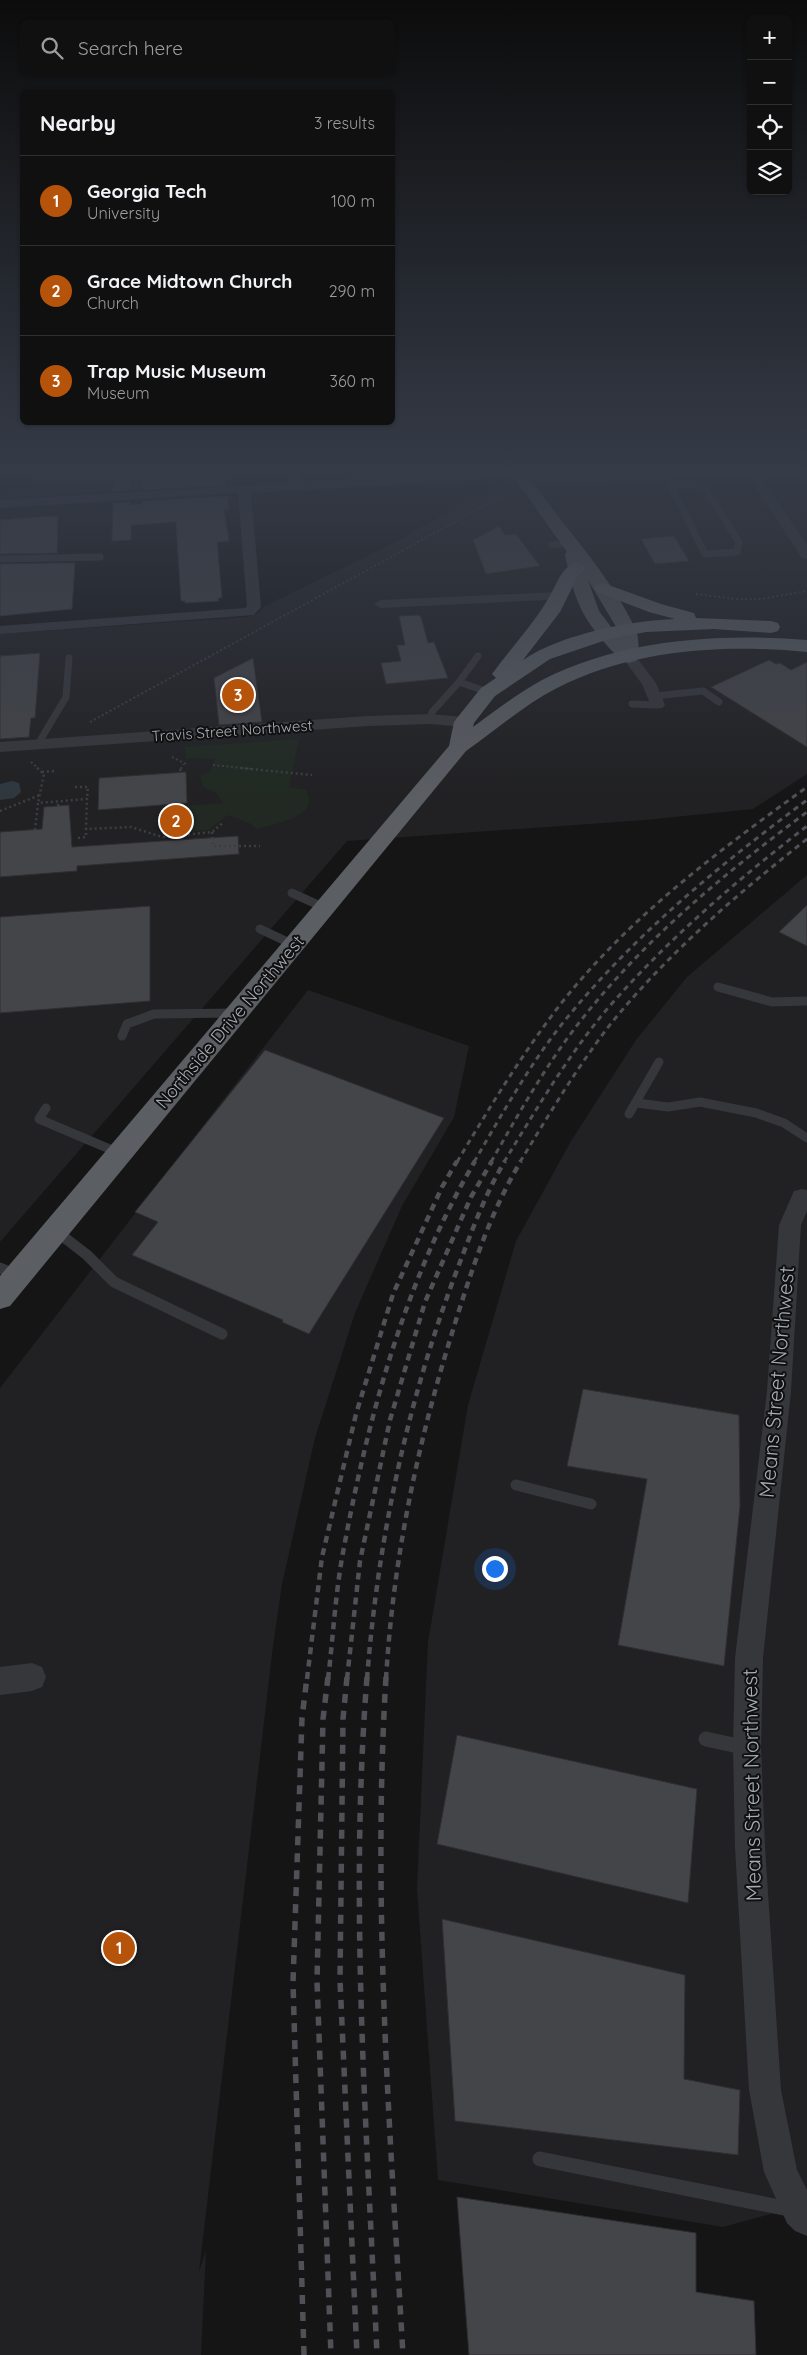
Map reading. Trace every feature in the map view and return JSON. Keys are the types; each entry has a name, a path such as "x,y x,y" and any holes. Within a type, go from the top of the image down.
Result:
{"highway":[{"path":"488,692 551,612 568,579"},
{"path":"603,588 655,608 714,623"},
{"name":"Northside Drive Northwest","path":"459,747 464,722 488,692 542,655 605,634 670,624 714,623 807,631"},
{"name":"Northside Drive Northwest","path":"6,1280 55,1231 459,747 545,687 585,669 630,656 662,650 720,644 766,643 807,646"}],"main road":[{"path":"579,579 586,608 605,634 630,656"},
{"path":"595,579 603,588 627,630 630,656"}],"street":[{"path":"0,630 249,612 254,607 252,579"},
{"path":"381,604 560,596"},
{"path":"630,656 648,684 656,701"},
{"name":"Travis Street Northwest","path":"0,747 359,722 430,719 464,722"},
{"name":"Means Street Northwest","path":"803,2215 781,2172 765,2090 746,1748 749,1658 779,1391 790,1225 804,1198"},
{"path":"0,1681 32,1677"}],"lane":[{"path":"430,719 432,712 478,656"},
{"path":"38,744 66,697 69,658"},
{"path":"458,682 488,692"},
{"path":"632,704 703,691 719,702"},
{"path":"292,893 325,908"},
{"path":"260,929 294,945"},
{"path":"718,987 764,1002 788,1005 807,1001"},
{"path":"122,1036 127,1024 154,1014 238,1013"},
{"path":"629,1114 637,1104 659,1062"},
{"path":"637,1104 668,1107 700,1102 739,1110 784,1123 807,1138"},
{"path":"46,1108 39,1119 120,1154"},
{"path":"55,1231 87,1255 114,1282 222,1334"},
{"path":"516,1485 591,1504"},
{"path":"706,1739 746,1748"},
{"path":"540,2159 803,2215"}],"path":[{"path":"89,722 351,579"},
{"path":"696,594 736,599 761,599 807,591"},
{"path":"172,757 184,764 180,771"},
{"path":"30,760 44,774 35,830"},
{"path":"213,766 312,775"},
{"path":"42,772 54,771"},
{"path":"75,787 88,787 86,837 78,838"},
{"path":"0,811 40,795"},
{"path":"38,802 87,799"},
{"path":"58,806 59,801"},
{"path":"86,829 131,827 162,836 212,832 224,822"},
{"path":"212,832 213,846 260,846"}],"shaded area":[{"path":"321,579 807,579 807,774 753,809 645,820 347,841 0,1242 0,634 247,617 258,614 263,607"},
{"path":"299,739 289,787 306,790 309,799 307,807 294,818 257,829 251,824 228,815 208,830 176,832 153,820 167,818 167,807 223,803 216,793 203,787 200,775 210,772 215,759 186,758 185,747"},
{"path":"12,781 19,783 21,792 14,798 0,800 0,784"},
{"path":"807,875 807,2204 723,2227 438,2180 417,1889 428,1642 468,1405 516,1241 571,1141 636,1040 687,977"},
{"path":"308,990 469,1046 454,1117 402,1206 355,1313 315,1438 282,1584 273,1646 199,2272 206,2250 201,2355 0,2355 0,1388"}],"building":[{"path":"0,579 74,579 72,609 0,616"},
{"path":"180,579 220,579 222,598 218,598 219,601 185,603 185,601 181,601"},
{"path":"418,615 421,617 428,643 434,642 448,678 386,684 381,663 401,661 397,645 405,645 399,616"},
{"path":"40,653 35,718 31,718 29,737 0,739 0,656"},
{"path":"253,658 262,722 219,725 214,678"},
{"path":"769,660 776,664 780,663 791,670 807,662 807,747 711,687"},
{"path":"186,772 187,803 98,810 99,778"},
{"path":"69,805 72,847 238,836 239,854 77,866 77,871 0,877 0,832 42,829 44,807"},
{"path":"807,905 807,946 779,932"},
{"path":"150,906 150,1001 0,1013 0,917"},
{"path":"265,1050 444,1118 309,1334 282,1322 283,1320 132,1255 158,1222 135,1212"},
{"path":"583,1389 739,1415 740,1506 724,1666 618,1645 647,1479 567,1466"},
{"path":"457,1735 697,1789 688,1903 437,1844"},
{"path":"442,1919 685,1975 684,2079 740,2090 738,2155 455,2121"},
{"path":"457,2197 696,2233 696,2292 754,2301 756,2355 469,2355"}],"railway":[{"path":"457,1162 504,1085 542,1028 611,947 642,917 706,863 807,787"},
{"path":"474,1162 544,1048 597,983 653,926 683,899 807,800"},
{"path":"491,1162 557,1053 607,989 688,908 746,859 807,812"},
{"path":"504,1162 553,1083 579,1045 608,1008 654,959 703,912 807,826"},
{"path":"520,1162 585,1059 631,1000 678,950 728,904 807,839"},
{"path":"307,1679 322,1557 356,1414 393,1294 442,1187 457,1161"},
{"path":"328,1679 342,1558 363,1455 376,1404 408,1304 450,1207 475,1161"},
{"path":"347,1679 360,1561 390,1420 425,1302 471,1197 492,1161"},
{"path":"367,1679 379,1572 398,1467 411,1415 442,1312 460,1262 486,1198 505,1161"},
{"path":"386,1679 394,1591 408,1504 439,1375 481,1245 499,1202 521,1161"},
{"path":"304,2355 293,1983 302,1718 307,1677"},
{"path":"328,1677 323,1719 317,1981 331,2355"},
{"path":"347,1677 343,1719 340,1980 357,2355"},
{"path":"367,1677 362,1762 360,1931 365,2101 377,2355"},
{"path":"386,1677 381,1847 384,2016 403,2355"}],"place":[{"name":"Trap Music Museum","path":"238,695"},
{"name":"Grace Midtown Church","path":"176,821"},
{"name":"Georgia Tech","path":"119,1948"}]}
